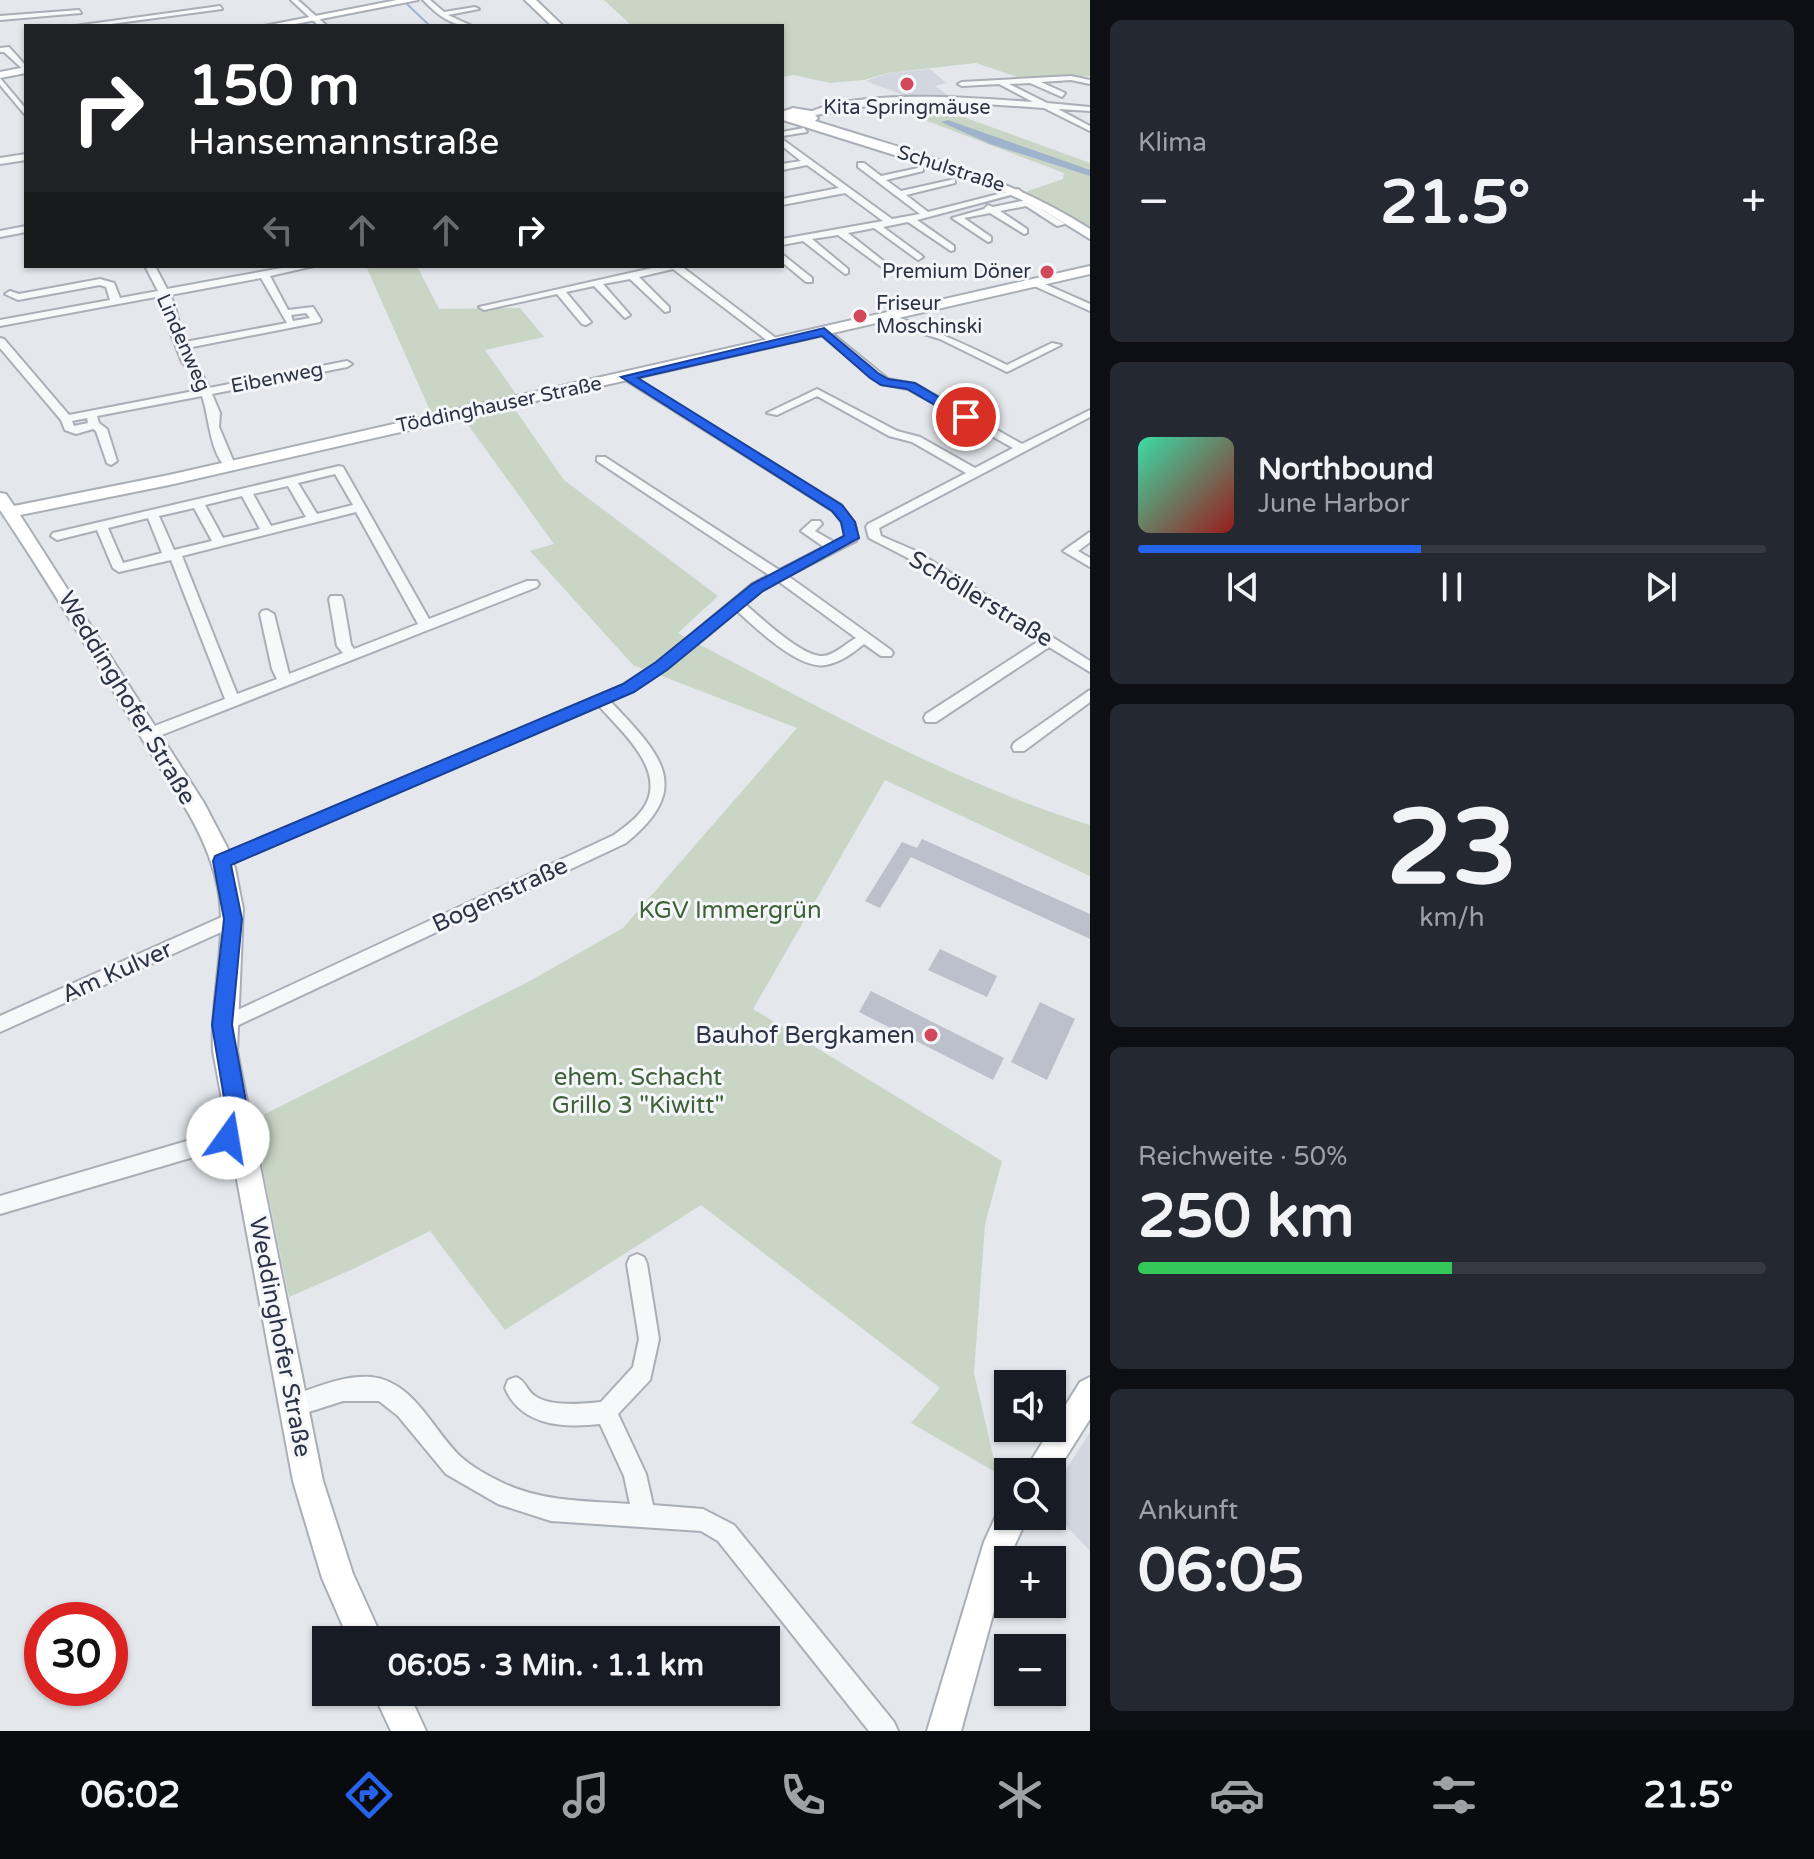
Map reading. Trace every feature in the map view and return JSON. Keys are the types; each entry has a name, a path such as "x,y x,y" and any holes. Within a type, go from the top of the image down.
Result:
{"street":[{"path":"294,0 320,22"},
{"path":"294,24 320,22 413,0"},
{"path":"426,0 442,14 464,24"},
{"path":"530,0 556,24"},
{"path":"0,18 81,8 79,24"},
{"path":"95,24 220,8"},
{"path":"442,14 475,9"},
{"path":"0,50 6,49 24,68"},
{"path":"20,104 0,77 24,71"},
{"path":"962,84 1071,78 1090,82"},
{"path":"1032,80 1062,95"},
{"path":"1000,82 1090,129"},
{"path":"784,133 846,106 962,101 1090,109"},
{"path":"0,104 20,104"},
{"name":"Schulstraße","path":"785,113 789,120 806,122 1018,192 1090,235"},
{"path":"784,144 890,222"},
{"path":"0,161 24,157"},
{"path":"784,167 807,162"},
{"path":"861,165 930,214 957,218 1027,203 1060,224"},
{"path":"878,179 920,169"},
{"path":"900,194 952,181"},
{"path":"784,202 845,190"},
{"path":"784,242 910,219 1018,192"},
{"path":"979,202 1024,231"},
{"path":"957,218 988,239"},
{"path":"910,219 951,248"},
{"path":"875,225 918,257"},
{"path":"0,234 24,229"},
{"path":"839,231 883,265"},
{"path":"805,238 845,271"},
{"path":"784,259 809,280"},
{"name":"Lindenweg","path":"151,268 174,316 175,331 187,362 197,371 206,392 214,413 213,427 229,465"},
{"path":"0,333 12,330 6,322 300,268"},
{"path":"484,307 667,268"},
{"path":"678,268 776,342"},
{"name":"Töddinghauser Straße","path":"3,509 229,465 1090,270"},
{"path":"265,276 292,325"},
{"path":"633,276 665,309"},
{"path":"10,294 18,297 106,282 116,302"},
{"path":"1035,283 1090,308"},
{"path":"597,284 625,315"},
{"path":"560,292 586,322"},
{"path":"181,346 316,320 309,309 286,313"},
{"path":"890,317 944,337 1007,369 1056,345"},
{"path":"824,332 874,376 885,382 911,386 1021,448"},
{"name":"Eibenweg","path":"0,341 66,419 92,420 206,392 347,364"},
{"path":"222,861 602,701 662,666 757,587 852,538 837,508 628,377"},
{"path":"773,413 817,392 893,434 916,439 975,473 1090,413"},
{"path":"92,420 101,429 111,461"},
{"path":"601,459 779,576 886,653"},
{"path":"57,536 339,470 426,626"},
{"name":"Schöllerstraße","path":"975,473 872,527 875,538 911,554 1090,667"},
{"path":"291,481 314,520"},
{"path":"246,492 267,531"},
{"path":"198,503 219,543"},
{"path":"101,526 119,568 361,507"},
{"name":"Weddinghofer Straße","path":"3,509 49,570 208,831 222,861 233,919 222,1025 241,1134 293,1406 321,1528 360,1626"},
{"path":"152,514 173,556 233,701"},
{"path":"816,524 807,531 834,548"},
{"path":"1090,536 1069,551 1090,563"},
{"path":"149,734 532,584"},
{"path":"336,599 344,646 352,655"},
{"path":"737,604 805,656 819,661 830,659 859,642"},
{"path":"267,614 279,669 285,681"},
{"path":"931,718 1049,641"},
{"path":"1077,658 1090,648"},
{"path":"1019,747 1090,695"},
{"name":"Bogenstraße","path":"222,1025 620,839 640,826 652,812 660,778 647,751 602,701"},
{"name":"Am Kulver","path":"0,1024 233,919"},
{"path":"0,1205 241,1134"},
{"path":"516,1388 528,1405 570,1416 606,1412 642,1372 649,1339 637,1264"},
{"path":"293,1406 343,1390 370,1388 384,1391 406,1408 454,1466 498,1493 551,1510 703,1520 726,1533 885,1731"},
{"path":"1048,1458 1090,1392"},
{"path":"606,1412 635,1474 644,1516"},
{"path":"944,1731 984,1592 1006,1530"},
{"path":"397,1706 409,1731"}],"shaded area":[{"name":"Kita Springmäuse","path":"930,69 946,83 935,86 950,97 911,98 866,81 888,73"},
{"path":"1090,1432 1090,1551 1066,1526 1066,1470"}],"green space":[{"path":"604,0 1090,0 1090,76 1023,79 976,63 830,83 794,75 784,77 784,24 630,24"},
{"path":"930,102 1090,163 1090,229 1025,192 1063,179 1064,173 893,108"},
{"path":"367,268 418,268 439,309 520,308 544,337 485,350 516,394 493,401 501,412 514,408 564,480 718,596 678,633 829,713 932,763 1036,807 1090,825 1090,876 885,780 753,1009 1002,1161 985,1224 974,1373 994,1471 911,1423 940,1388 701,1205 505,1330 430,1231 289,1297 253,1120 528,982 623,928 797,728 633,665 530,551 554,544 463,418 432,415"}],"water":[{"path":"948,120 1090,170 1090,176 990,144 941,122"}],"building":[{"path":"922,839 1090,914 1090,939 911,857 880,908 865,901 902,842 917,848"},
{"name":"Bauhof Bergkamen","path":"940,949 997,976 987,997 928,970"},
{"name":"Bauhof Bergkamen","path":"871,991 1004,1058 993,1080 859,1012"},
{"path":"1040,1002 1075,1019 1047,1080 1011,1062"}],"waterway":[{"path":"407,4 428,24"}],"place":[{"name":"Kita Springmäuse","path":"907,84"},
{"name":"Premium Döner","path":"1047,272"},
{"name":"Friseur Moschinski","path":"860,316"},
{"name":"Bauhof Bergkamen","path":"931,1035"}],"route":[{"path":"228,1138 241,1134 222,1025 233,939 230,891 222,861 628,688 662,666 757,587 852,538 848,522 837,508 628,377 824,332 874,376 885,382 911,386 966,417"}],"park label":[{"name":"KGV Immergrün","path":"730,910"},
{"name":"ehem. Schacht Grillo 3 \"Kiwitt\"","path":"638,1091"}]}
